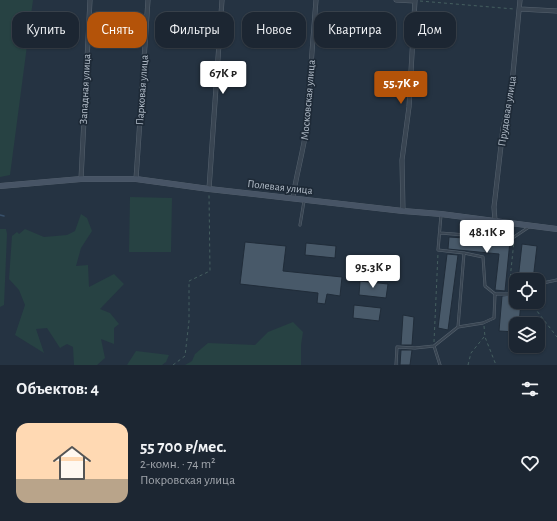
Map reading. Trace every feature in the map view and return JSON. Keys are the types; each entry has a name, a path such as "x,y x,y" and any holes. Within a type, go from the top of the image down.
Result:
{"street":[{"name":"Западная улица","path":"89,12 90,0"},
{"name":"Парковая улица","path":"147,19 148,0"},
{"path":"209,189 222,0"},
{"name":"Московская улица","path":"294,198 299,162 306,130 316,0"},
{"path":"396,0 415,0 409,107 402,160 403,211"},
{"name":"Прудовая улица","path":"496,221 494,207 503,128 511,94 520,0"},
{"path":"520,9 557,11"},
{"name":"Западная улица","path":"81,179 87,48"},
{"name":"Парковая улица","path":"136,179 145,48"},
{"name":"Полевая улица","path":"0,186 81,179 136,179 209,189 557,228"}],"lane":[{"path":"300,225 304,199"},
{"path":"441,214 438,250 464,253 483,258 485,286 495,294 508,294"},
{"path":"440,232 492,237 514,237 531,225"},
{"path":"458,326 464,253"},
{"path":"545,283 557,280"},
{"path":"396,365 397,347 415,348 434,346 458,326 483,323 494,318 495,294"},
{"path":"434,346 440,365"}],"path":[{"path":"415,0 520,9"},
{"path":"173,365 185,356 189,322 189,281 210,271 209,189"},
{"path":"508,294 514,237"},
{"path":"434,346 438,250"},
{"path":"535,309 557,337"},
{"path":"483,323 485,337 496,365"},
{"path":"468,365 471,353 485,337"}],"green space":[{"path":"0,0 33,0 31,12 12,12 12,48 27,48 10,175 0,177"},
{"path":"130,197 172,198 171,252 129,252"},
{"path":"81,214 87,218 92,231 81,248 76,266 88,265 89,287 114,274 124,284 100,309 110,313 119,324 114,328 114,344 101,339 105,358 97,365 74,365 73,347 67,344 60,348 47,328 36,329 44,353 15,335 25,305 19,290 9,279 12,236 17,232 19,234 25,229 44,237 67,235 75,231"},
{"path":"0,229 6,229 7,234 4,305 0,307"},
{"path":"293,322 303,332 301,345 301,365 185,365 192,361 195,354 208,343 255,345 268,332"},
{"path":"136,351 169,355 166,362 162,365 127,365"}],"building":[{"path":"449,237 510,241 505,291 495,290 499,254 448,249"},
{"path":"245,242 286,246 283,271 342,277 340,296 327,294 325,304 317,303 318,293 240,284"},
{"path":"306,243 336,246 335,258 305,255"},
{"path":"522,244 537,246 534,273 519,273"},
{"path":"447,254 458,255 448,330 438,328"},
{"path":"360,281 388,284 386,298 359,295"},
{"path":"509,295 509,309 520,309 520,317 509,317 509,332 499,331 502,296"},
{"path":"354,305 381,308 379,321 353,318"},
{"path":"403,315 414,317 412,345 401,345"},
{"path":"401,350 412,350 410,365 400,365"}],"waterway":[{"path":"0,215 4,216"}]}
